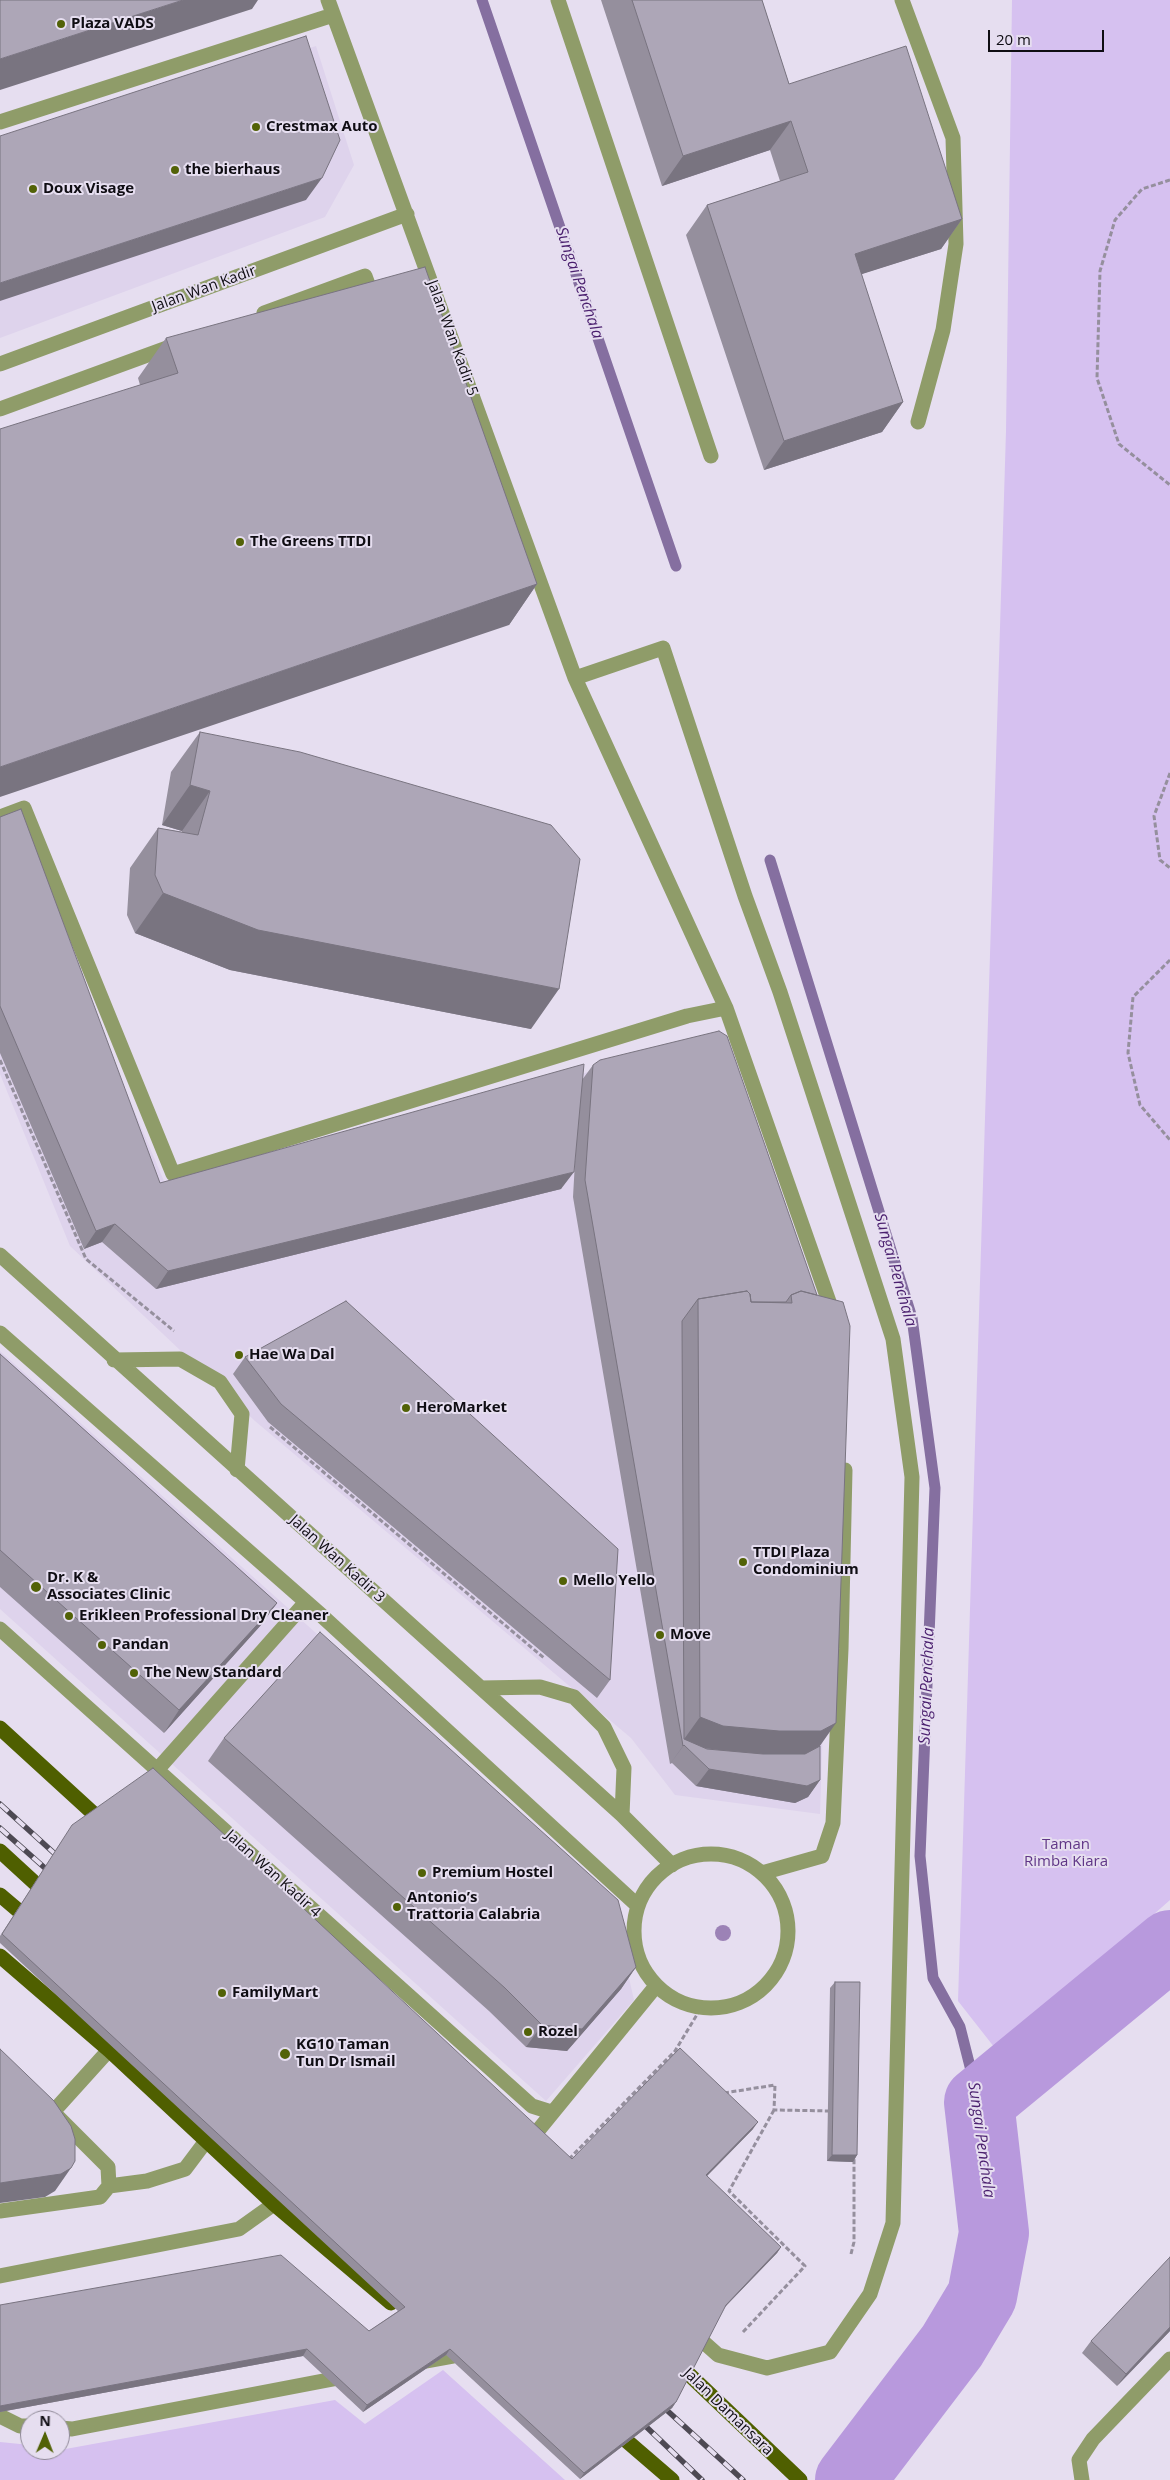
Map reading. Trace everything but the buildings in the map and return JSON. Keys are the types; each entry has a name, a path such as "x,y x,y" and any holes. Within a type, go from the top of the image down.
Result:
{"main road":[{"path":"0,1728 118,1836"},
{"path":"0,1851 61,1907"},
{"path":"0,1895 45,1933"},
{"path":"0,1956 109,2050 274,2204 401,2312"},
{"path":"438,2343 469,2367"},
{"name":"Jalan Damansara","path":"666,2353 800,2480"},
{"path":"603,2420 672,2480"},
{"path":"606,2442 632,2446"}],"street":[{"name":"Jalan Wan Kadir 5","path":"328,0 575,678 726,1008 837,1327"},
{"path":"558,0 711,456"},
{"path":"902,0 953,138 956,244 943,330 918,422"},
{"path":"0,122 333,15"},
{"name":"Jalan Wan Kadir","path":"0,364 407,214"},
{"path":"253,317 366,276 378,312"},
{"path":"0,409 187,341"},
{"path":"461,416 478,410"},
{"path":"490,498 508,492"},
{"path":"575,678 663,648 745,896 783,1002 892,1338 912,1477 892,2223 870,2294 830,2352 767,2368 718,2354 679,2319"},
{"path":"0,817 24,808 173,1174 687,1016 726,1008"},
{"name":"Jalan Wan Kadir 3","path":"0,1254 114,1360 622,1814 672,1865"},
{"path":"0,1333 306,1602 638,1906"},
{"path":"114,1360 180,1359 220,1382 242,1414 237,1470"},
{"path":"762,1873 822,1856 833,1823 841,1649 845,1453"},
{"path":"157,1770 306,1602"},
{"name":"Jalan Wan Kadir 4","path":"0,1629 532,2106 551,2112"},
{"path":"481,1688 540,1687 574,1696 604,1726 624,1768 622,1814"},
{"path":"718,1855 742,1860 762,1873 778,1892 787,1915 789,1939 782,1963 769,1984 749,1999 726,2008 701,2008 677,2000 656,1986 645,1973 638,1958 634,1942 634,1924 638,1906 646,1890 657,1876 672,1865 694,1856 718,1855"},
{"path":"515,2158 656,1986"},
{"path":"53,2112 109,2050"},
{"path":"0,2211 100,2197 109,2186 108,2167 40,2100"},
{"path":"109,2186 147,2181 185,2168 206,2141"},
{"path":"0,2276 239,2229 274,2204"},
{"path":"406,2365 453,2356"},
{"path":"1082,2480 1080,2460 1093,2439 1170,2360"},
{"path":"70,2429 368,2372"},
{"path":"0,2416 20,2426"}],"path":[{"path":"1170,180 1142,189 1115,220 1100,271 1096,378 1118,444 1170,485"},
{"path":"1170,773 1154,816 1160,860 1170,868"},
{"path":"1170,960 1133,997 1128,1053 1140,1105 1170,1140"},
{"path":"0,1060 86,1259 176,1332"},
{"path":"263,1421 551,1664"},
{"path":"564,2164 676,2051 701,2008"},
{"path":"676,2051 682,2057"},
{"path":"720,2093 775,2085 774,2110 729,2191 805,2266 739,2336"},
{"path":"774,2110 837,2112"},
{"path":"605,2122 611,2127"},
{"path":"849,2260 854,2242 854,2152"}],"shaded area":[{"path":"316,46 354,165 325,217 0,338 0,147"},
{"path":"12,821 169,1193 713,1036 835,1363 820,1814 675,1795 631,1738 255,1421 70,1246 0,1074 0,826"},
{"path":"0,1351 335,1650 612,1903 634,2000 546,2101 0,1609"}],"green space":[{"name":"Taman Rimba Kiara","path":"1012,0 1170,0 1170,1900 998,2052 958,2001 1006,431"},
{"path":"443,2370 565,2480 0,2480 0,2442 20,2444 20,2460 70,2460 70,2448 335,2400 365,2424"}],"waterway":[{"name":"Sungai Penchala","path":"482,0 676,566"},
{"name":"Sungai Penchala","path":"770,860 912,1318 935,1488 920,1856 933,1978 960,2027 979,2102"},
{"name":"Sungai Penchala","path":"850,2480 952,2346 982,2296 994,2233 979,2102 1170,1945"}],"railway":[{"path":"0,1804 65,1863"},
{"path":"0,1828 55,1877"},
{"path":"659,2403 743,2480"},
{"path":"637,2418 702,2480"}],"place":[{"name":"Plaza VADS","path":"61,24"},
{"name":"Crestmax Auto","path":"256,127"},
{"name":"the bierhaus","path":"175,170"},
{"name":"Doux Visage","path":"33,189"},
{"name":"The Greens TTDI","path":"240,542"},
{"name":"Hae Wa Dal","path":"239,1355"},
{"name":"HeroMarket","path":"406,1408"},
{"name":"TTDI Plaza Condominium","path":"743,1562"},
{"name":"Mello Yello","path":"563,1581"},
{"name":"Dr. K & Associates Clinic","path":"36,1587"},
{"name":"Erikleen Professional Dry Cleaner","path":"69,1616"},
{"name":"Move","path":"660,1635"},
{"name":"Pandan","path":"102,1645"},
{"name":"The New Standard","path":"134,1673"},
{"name":"Premium Hostel","path":"422,1873"},
{"name":"Antonio’s Trattoria Calabria","path":"397,1907"},
{"name":"FamilyMart","path":"222,1993"},
{"name":"Rozel","path":"528,2032"},
{"name":"KG10 Taman Tun Dr Ismail","path":"285,2054"}]}
